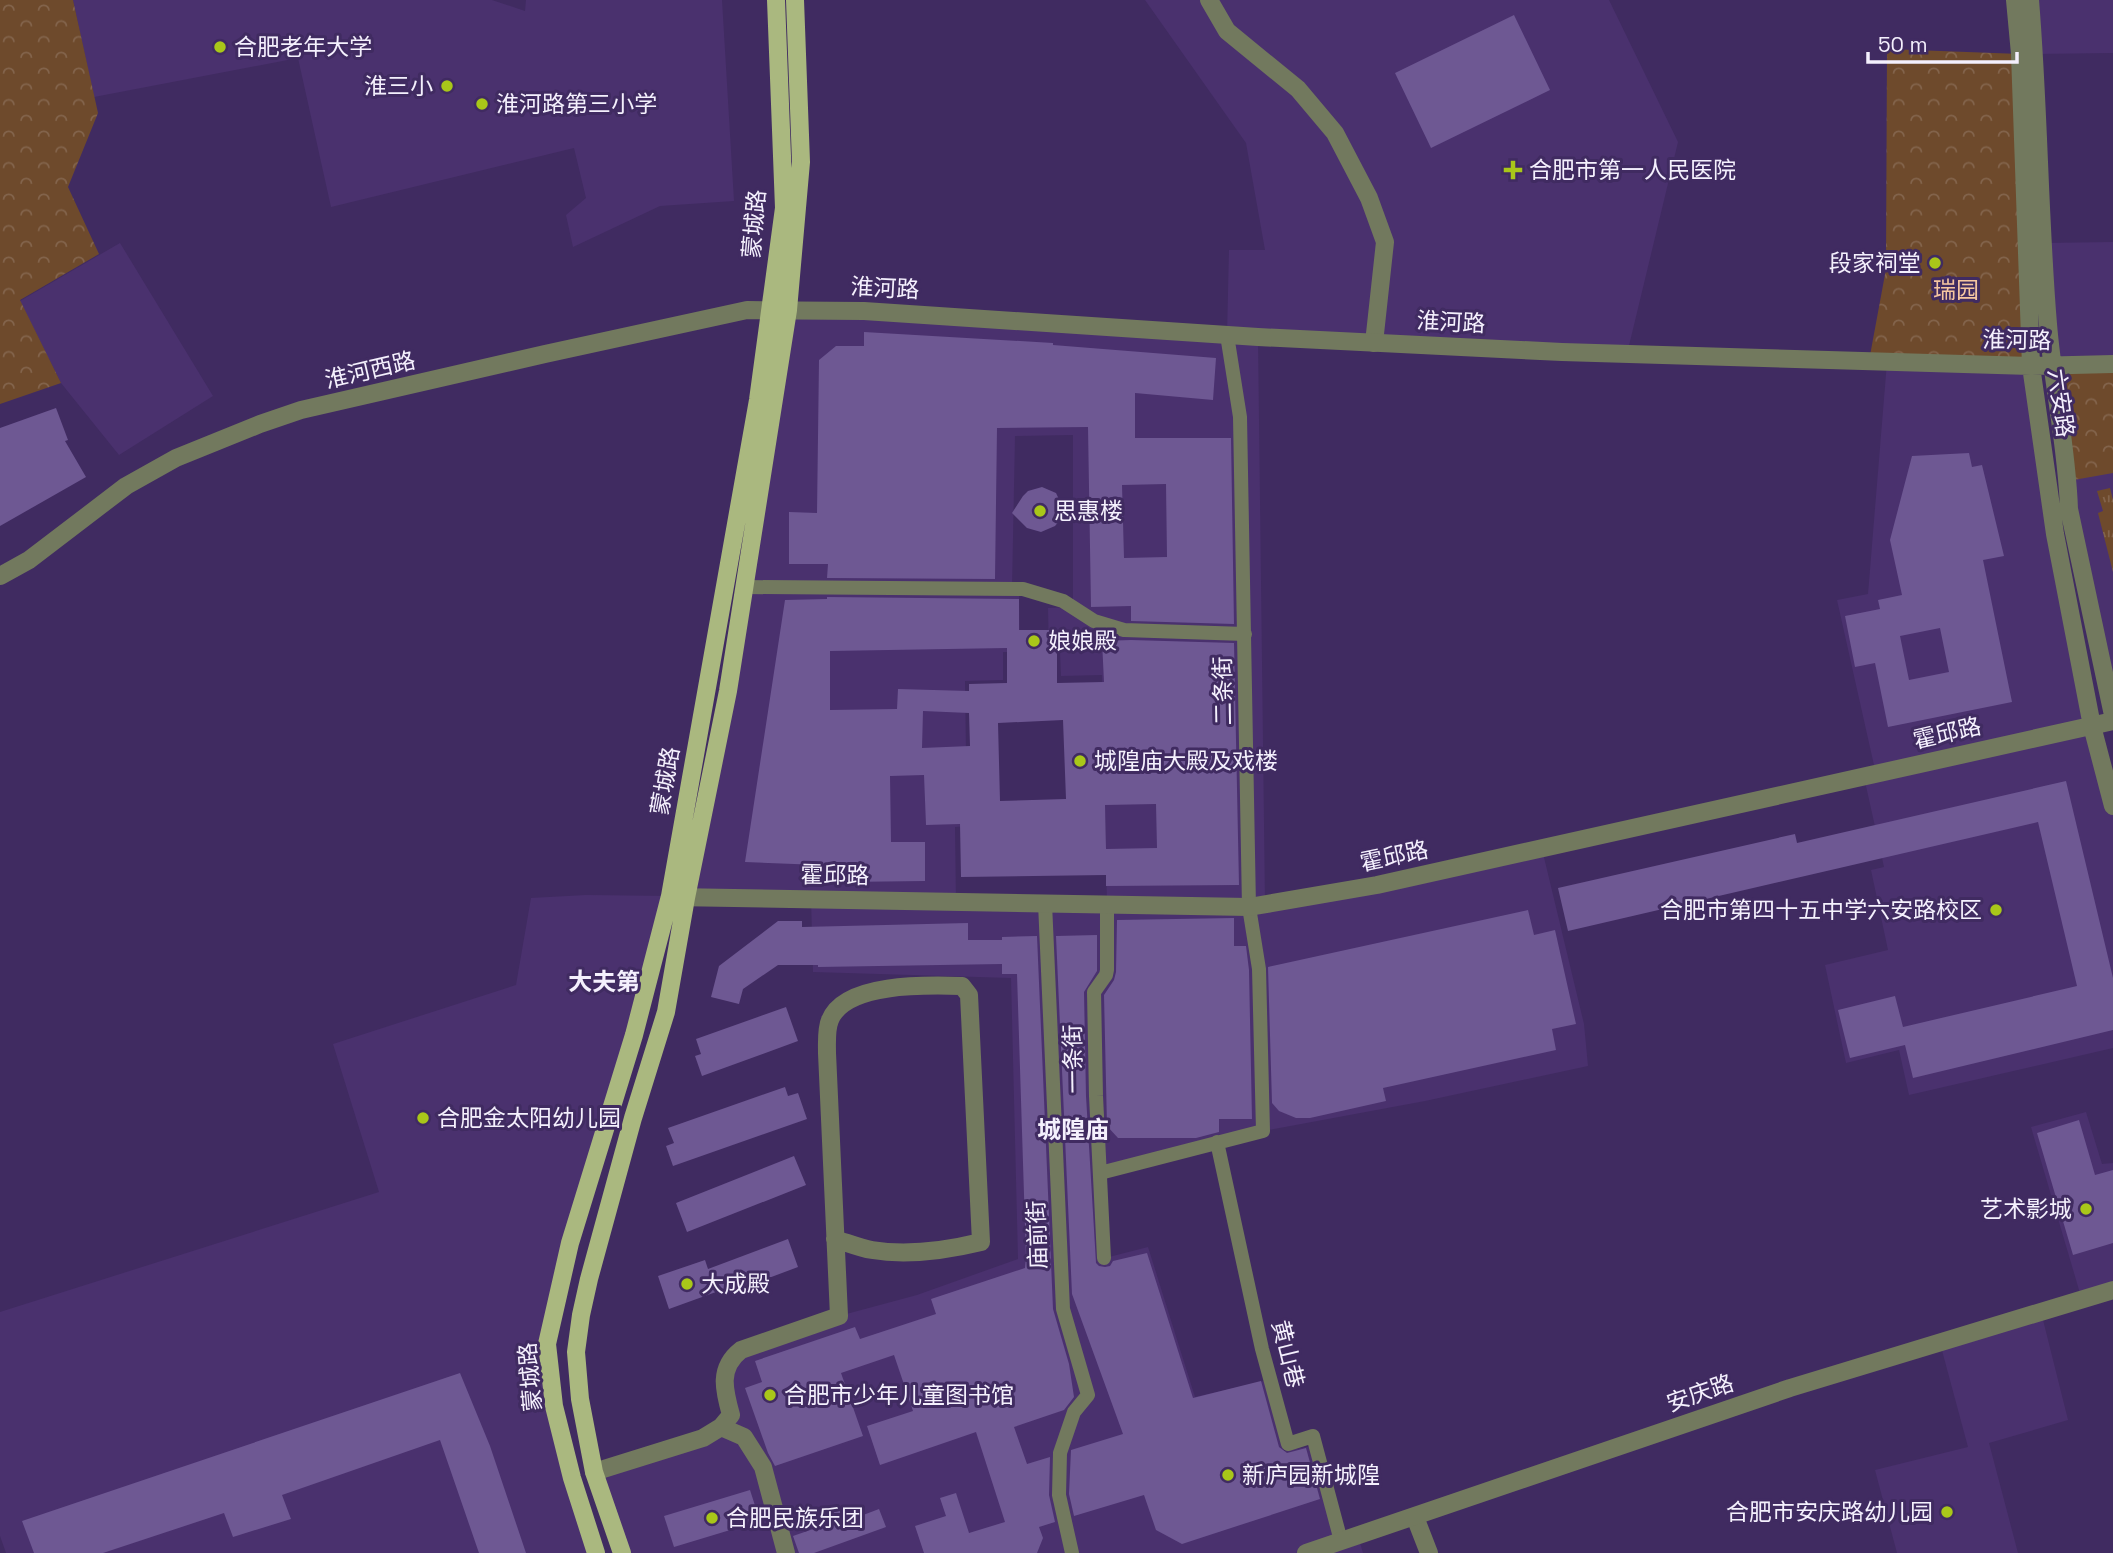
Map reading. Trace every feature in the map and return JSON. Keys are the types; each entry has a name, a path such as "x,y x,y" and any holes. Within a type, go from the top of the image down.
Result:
{"main road":[{"name":"蒙城路","path":"622,1553 594,1472 580,1399 576,1352 589,1279 629,1131 666,1012 678,897 758,400 779,310 784,208 775,0"},
{"name":"蒙城路","path":"596,1553 572,1478 554,1406 547,1345 570,1243 678,897 728,691 745,587 779,310 801,162 794,0"}],"street":[{"path":"1209,0 1227,31 1298,89 1335,134 1369,198 1385,242 1374,343"},
{"name":"六安路","path":"2015,0 2020,54 2031,366 2055,534 2092,726 2113,806"},
{"name":"六安路","path":"2030,0 2048,325 2068,481 2069,509 2113,715"},
{"name":"淮河西路","path":"0,576 29,560 126,486 176,458 301,410 747,310 779,310"},
{"name":"淮河路","path":"779,310 864,311 1227,335 1562,352 2031,366 2113,364"},
{"name":"二条街","path":"1217,1142 1263,1131 1259,969 1249,907 1240,416 1227,335"},
{"path":"745,587 1023,589 1063,601 1094,621 1124,630 1245,634"},
{"name":"霍邱路","path":"678,897 1249,907 1377,885 2113,721"},
{"name":"庙前街","path":"1045,903 1063,1310 1088,1395 1074,1412 1060,1452 1059,1495 1072,1553"},
{"name":"一条街","path":"1104,1258 1094,992 1106,975 1107,904"},
{"path":"594,1472 703,1438 721,1427 731,1415 726,1396 726,1367 731,1358 741,1350 839,1316 835,1240 827,1053 829,1021 837,1007 861,993 928,985 962,986 969,995 981,1242 913,1252 873,1250 835,1240"},
{"path":"1100,1173 1217,1142"},
{"name":"黄山巷","path":"1217,1142 1262,1349 1288,1444 1313,1436 1341,1541"},
{"name":"安庆路","path":"1306,1553 1790,1388 2113,1290"},
{"path":"721,1427 744,1437 763,1467 786,1553"},
{"path":"1415,1517 1429,1553"}],"shaded area":[{"path":"73,0 492,0 525,11 526,0 722,0 734,201 660,206 573,247 566,215 586,198 574,148 331,207 298,58 94,97"},
{"path":"1145,0 1609,0 1678,142 1627,354 1258,338 1265,904 1542,849 1584,1024 1588,1066 1425,1101 1263,1131 1100,1173 1105,1258 1148,1247 1195,1397 1268,1380 1284,1451 1312,1446 1341,1541 1358,1536 1363,1553 622,1553 594,1472 721,1427 731,1358 839,1316 917,1295 1018,1259 1011,978 813,972 811,899 686,898 788,310 1227,335 1229,250 1265,250 1246,143","holes":["1073,435 1073,607 1048,608 1049,652 1060,652 1061,676 1102,675 1107,904 956,902 955,827 967,826 965,681 1003,680 1003,652 1020,652 1019,589 1012,589 1015,436"]},
{"path":"2030,0 2113,0 2113,53 2034,54"},
{"path":"2113,242 2113,364 2053,366 2044,243"},
{"path":"120,243 213,396 119,455 61,383 20,301"},
{"path":"1887,362 2031,366 2113,806 2113,1048 1909,1095 1899,1050 1846,1063 1825,965 1888,950 1871,870 1884,867 1864,777 1876,774 1837,600 1868,594"},
{"path":"2113,473 2113,715 2068,481"},
{"path":"586,895 670,896 547,1344 596,1553 6,1553 0,1536 0,1312 379,1192 333,1044 516,985 531,898"},
{"name":"艺术影城","path":"2086,1112 2102,1164 2113,1163 2113,1300 2111,1292 2082,1300 2031,1127"},
{"path":"2041,1312 2068,1420 1989,1443 2018,1553 1897,1553 1875,1470 1968,1447 1940,1343"}],"green space":[{"path":"0,0 73,0 98,113 68,187 99,254 20,300 61,383 0,404"},
{"name":"瑞园","path":"1887,49 2020,54 2031,366 1869,361 1886,269"},
{"path":"2113,364 2113,473 2068,481 2053,366"},
{"path":"2110,488 2113,500 2113,572 2098,513 2103,511 2097,491"}],"building":[{"path":"1514,15 1550,90 1431,148 1395,73"},
{"path":"864,332 1053,343 1216,358 1213,400 1135,393 1135,438 1231,438 1234,624 1131,621 1131,606 1091,607 1088,427 997,428 995,579 827,578 828,564 789,564 789,512 817,513 819,360 836,346 864,346","holes":["1166,484 1167,557 1124,558 1122,485"]},
{"path":"56,408 68,440 65,441 86,477 0,526 0,428"},
{"path":"1969,453 1972,467 1982,465 2004,556 1983,560 2012,702 1888,727 1875,663 1855,667 1845,616 1880,609 1878,600 1902,595 1890,540 1912,456","holes":["1940,628 1949,672 1909,680 1900,636"]},
{"name":"思惠楼","path":"1042,487 1056,493 1064,510 1055,526 1041,532 1027,528 1012,513 1028,491"},
{"path":"1019,599 1019,630 1049,630 1049,635 1057,635 1057,683 1104,682 1102,641 1234,643 1239,885 1106,886 1106,875 961,877 960,824 926,825 924,775 890,776 891,842 925,842 925,881 845,882 845,866 745,862 785,600","holes":["1007,648 1007,683 969,684 969,691 898,689 897,709 830,710 830,651","923,711 969,713 970,746 922,748","1063,720 1066,799 1000,801 998,723","1156,804 1157,848 1106,849 1105,805"]},
{"path":"2066,781 2113,978 2113,1030 1913,1078 1905,1045 1850,1058 1838,1010 1895,996 1903,1027 2077,986 2038,822 1568,931 1558,888 1795,834 1797,843"},
{"path":"1528,910 1534,935 1555,930 1576,1024 1552,1029 1556,1050 1383,1088 1386,1101 1310,1118 1296,1118 1279,1111 1272,1103 1268,967"},
{"path":"1234,918 1234,946 1246,946 1249,970 1252,1119 1219,1119 1219,1132 1196,1138 1118,1138 1107,1126 1104,995 1116,972 1117,920"},
{"path":"778,921 802,921 802,927 968,923 968,940 1037,936 1053,1309 1069,1364 1074,1397 1064,1410 1014,1427 1027,1464 1050,1457 1049,1495 1055,1522 1039,1527 1043,1538 1037,1553 924,1553 915,1526 946,1516 940,1498 956,1493 969,1533 1005,1522 976,1432 880,1465 867,1426 913,1411 894,1355 841,1373 863,1436 775,1466 768,1453 745,1388 762,1382 755,1361 855,1327 860,1339 936,1314 931,1299 1025,1268 1026,1257 1017,974 1002,974 1002,964 818,967 778,965 743,989 739,1004 711,997 719,966"},
{"path":"1097,935 1097,971 1084,992 1086,1096 1096,1263 1105,1267 1110,1266 1113,1261 1147,1253 1193,1398 1261,1381 1279,1447 1287,1453 1306,1448 1320,1499 1182,1544 1156,1530 1144,1495 1074,1516 1069,1494 1071,1450 1123,1434 1072,1294 1056,936"},
{"path":"786,1007 798,1041 702,1076 695,1056 701,1054 696,1039"},
{"path":"785,1087 788,1096 798,1093 807,1119 673,1166 666,1146 674,1143 668,1128"},
{"name":"艺术影城","path":"2079,1120 2095,1175 2113,1170 2113,1243 2073,1255 2037,1133"},
{"path":"794,1156 806,1185 687,1232 676,1203"},
{"path":"788,1239 798,1267 729,1293 727,1288 669,1309 658,1276 705,1260 708,1269"},
{"path":"460,1373 490,1446 526,1553 479,1553 440,1440 282,1495 291,1519 233,1537 224,1513 103,1553 34,1553 22,1521"},
{"name":"合肥民族乐团","path":"750,1490 760,1521 674,1547 664,1516"},
{"path":"845,1507 850,1520 879,1509 886,1527 814,1553 799,1553 793,1536 816,1528 812,1519"}],"place":[{"name":"合肥老年大学","path":"220,47"},
{"name":"淮三小","path":"447,86"},
{"name":"淮河路第三小学","path":"482,104"},
{"name":"合肥市第一人民医院","path":"1513,170"},
{"name":"段家祠堂","path":"1935,263"},
{"name":"思惠楼","path":"1040,511"},
{"name":"娘娘殿","path":"1034,641"},
{"name":"城隍庙大殿及戏楼","path":"1080,761"},
{"name":"合肥市第四十五中学六安路校区","path":"1996,910"},
{"name":"合肥金太阳幼儿园","path":"423,1118"},
{"name":"艺术影城","path":"2086,1209"},
{"name":"大成殿","path":"687,1284"},
{"name":"合肥市少年儿童图书馆","path":"770,1395"},
{"name":"新庐园新城隍","path":"1228,1475"},
{"name":"合肥市安庆路幼儿园","path":"1947,1512"},
{"name":"合肥民族乐团","path":"712,1518"}],"district":[{"name":"大夫第","path":"604,982"},
{"name":"城隍庙","path":"1073,1130"}]}
